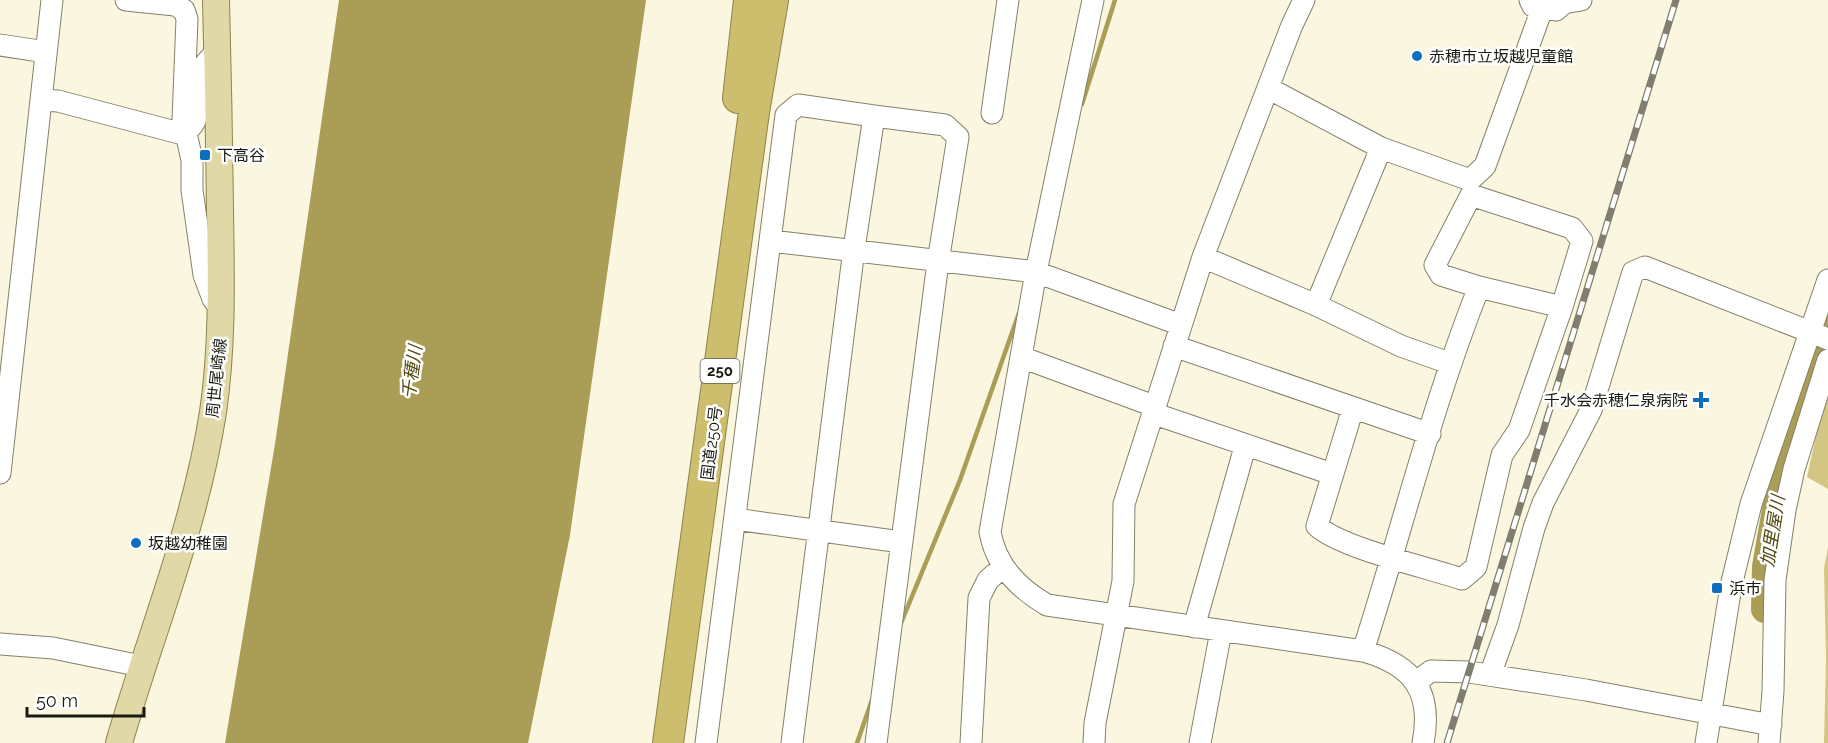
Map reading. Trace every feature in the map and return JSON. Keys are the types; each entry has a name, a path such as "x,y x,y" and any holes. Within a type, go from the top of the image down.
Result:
{"highway":[{"name":"国道250号","path":"651,743 694,440 748,0"},
{"name":"国道250号","path":"668,743 754,112 773,0"}],"main road":[{"name":"周世尾崎線","path":"119,743 141,666 168,596 199,485 219,367 222,310 216,0"}],"street":[{"path":"0,473 7,336 41,100 52,0"},
{"path":"126,0 175,5 184,10 187,19 187,67 182,109 192,160 192,190 204,275 213,299 222,310"},
{"path":"992,113 1008,0"},
{"path":"1093,0 1036,273 990,532 993,548 1003,567 1026,593 1047,605 1363,651 1386,657 1404,669 1416,682 1422,694 1428,718 1423,743"},
{"path":"1094,743 1095,723 1123,581 1124,504 1203,257 1292,25 1304,0"},
{"path":"1562,307 1479,287 1441,275 1435,265 1470,187 1485,166 1536,5 1556,10 1564,3 1581,0"},
{"path":"0,45 46,52"},
{"path":"41,100 58,101 179,133 186,132 194,124 200,74 217,51"},
{"path":"1268,88 1381,148 1572,228 1582,242 1519,430 1502,455 1476,567 1462,579 1329,537 1317,526 1353,408"},
{"path":"706,743 786,115 798,105 945,125 958,137 938,262 876,743"},
{"path":"792,743 854,249 874,116"},
{"path":"1316,305 1381,148"},
{"path":"771,241 854,249 938,262 1036,273 1180,325"},
{"path":"1203,257 1316,305 1401,346 1449,363"},
{"path":"1490,675 1508,626 1534,528 1543,503 1591,410 1633,273 1645,267 1818,336"},
{"path":"1706,743 1731,586 1751,504 1818,336 1828,280"},
{"path":"1363,651 1430,434 1449,363 1479,287"},
{"path":"1174,346 1430,434"},
{"path":"1021,357 1245,447 1332,474"},
{"path":"1416,682 1431,671 1490,675 1711,713 1770,734 1775,580 1785,510 1794,469 1828,360"},
{"path":"1194,627 1245,447"},
{"path":"735,519 902,542"},
{"path":"971,743 979,598 988,580 1003,567"},
{"path":"1200,743 1221,631"},
{"path":"0,644 53,648 141,666"}],"shaded area":[{"path":"1828,382 1828,489 1807,477"},
{"path":"1828,547 1828,743 1824,743 1826,659 1824,568"}],"water":[{"name":"千種川","path":"339,0 646,0 570,535 528,743 225,743 275,444"}],"waterway":[{"path":"1082,104 1115,0"},
{"path":"901,623 960,480 1019,313"},
{"name":"加里屋川","path":"1765,609 1766,567 1787,446 1798,423 1828,327"},
{"path":"857,743 872,700"}],"railway":[{"path":"1447,743 1676,0"}],"place":[{"name":"赤穂市立坂越児童館","path":"1417,56"},
{"name":"下高谷","path":"205,155"},
{"name":"千水会赤穂仁泉病院","path":"1701,400"},
{"name":"坂越幼稚園","path":"136,543"},
{"name":"浜市","path":"1717,588"}]}
